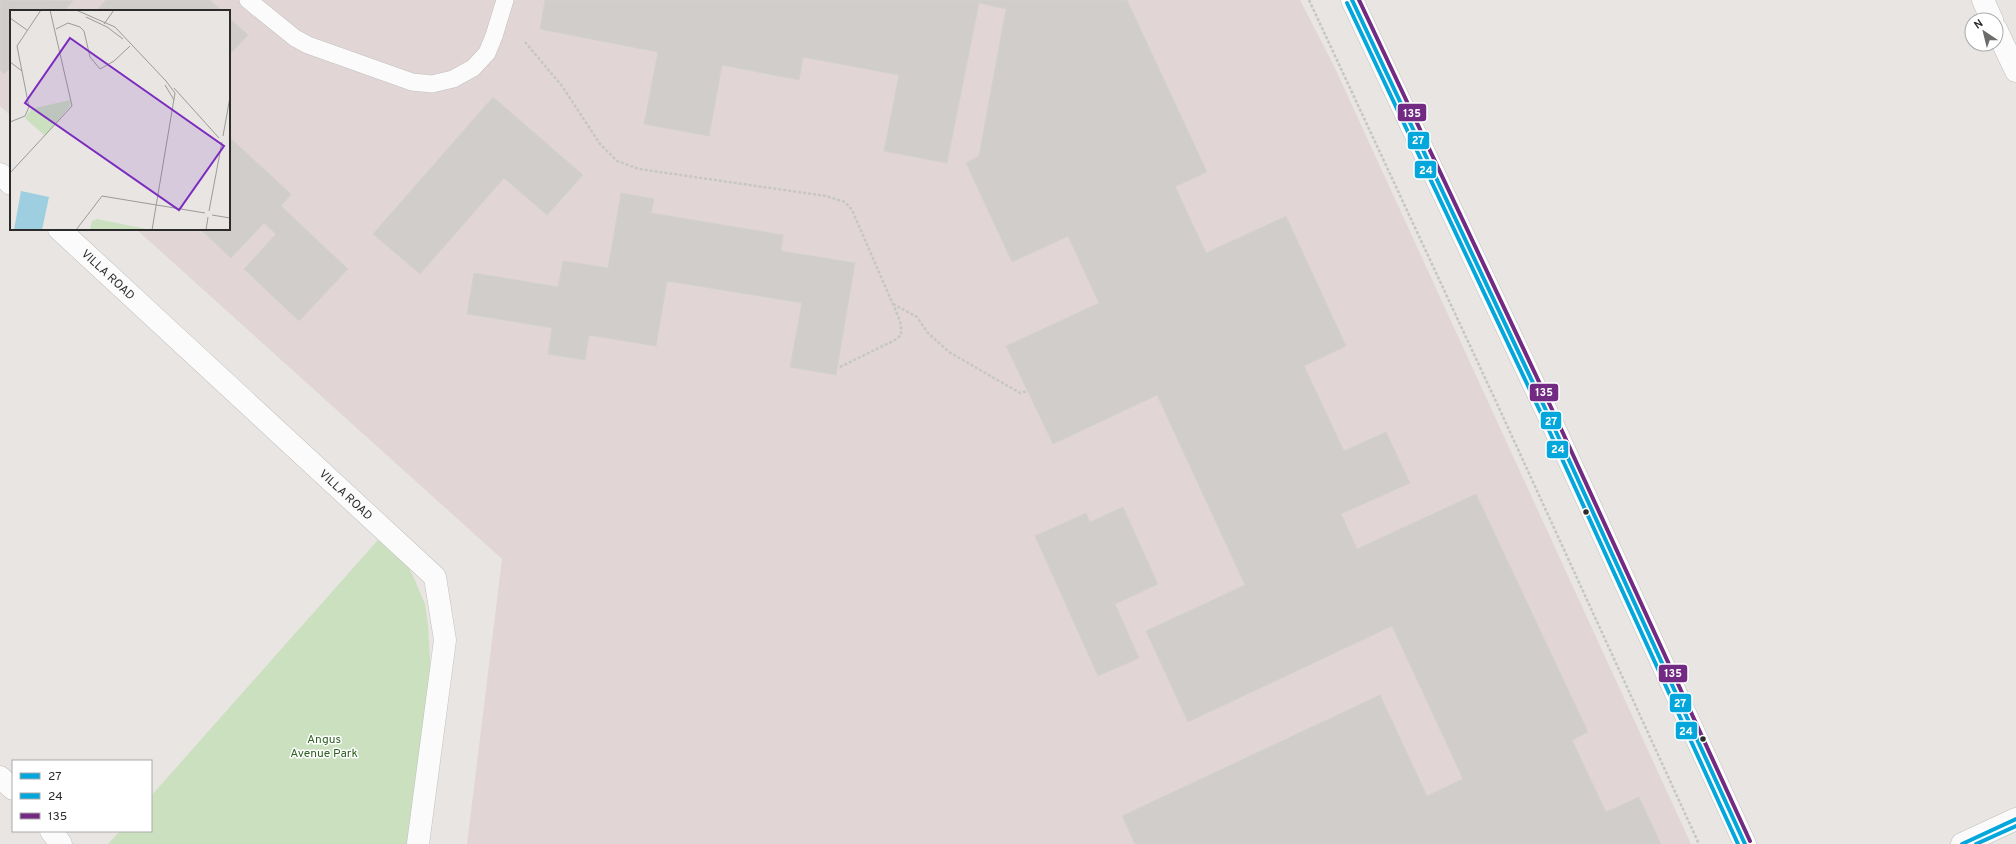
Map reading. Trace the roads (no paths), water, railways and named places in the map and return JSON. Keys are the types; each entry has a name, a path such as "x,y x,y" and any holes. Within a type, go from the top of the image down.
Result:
{"street":[{"path":"1352,0 1552,423 1745,844"},
{"path":"1983,0 1988,12"},
{"path":"2004,46 2016,71"},
{"path":"0,174 10,183"},
{"name":"VILLA ROAD","path":"60,230 435,577 445,640 418,844"},
{"path":"0,777 12,788"},
{"path":"1962,844 2016,819"},
{"path":"52,832 61,844"}],"lane":[{"path":"248,0 295,38 308,45 412,82 432,84 454,80 473,68 487,53 505,0"}],"park label":[{"name":"Angus Avenue Park","path":"324,746"}]}
